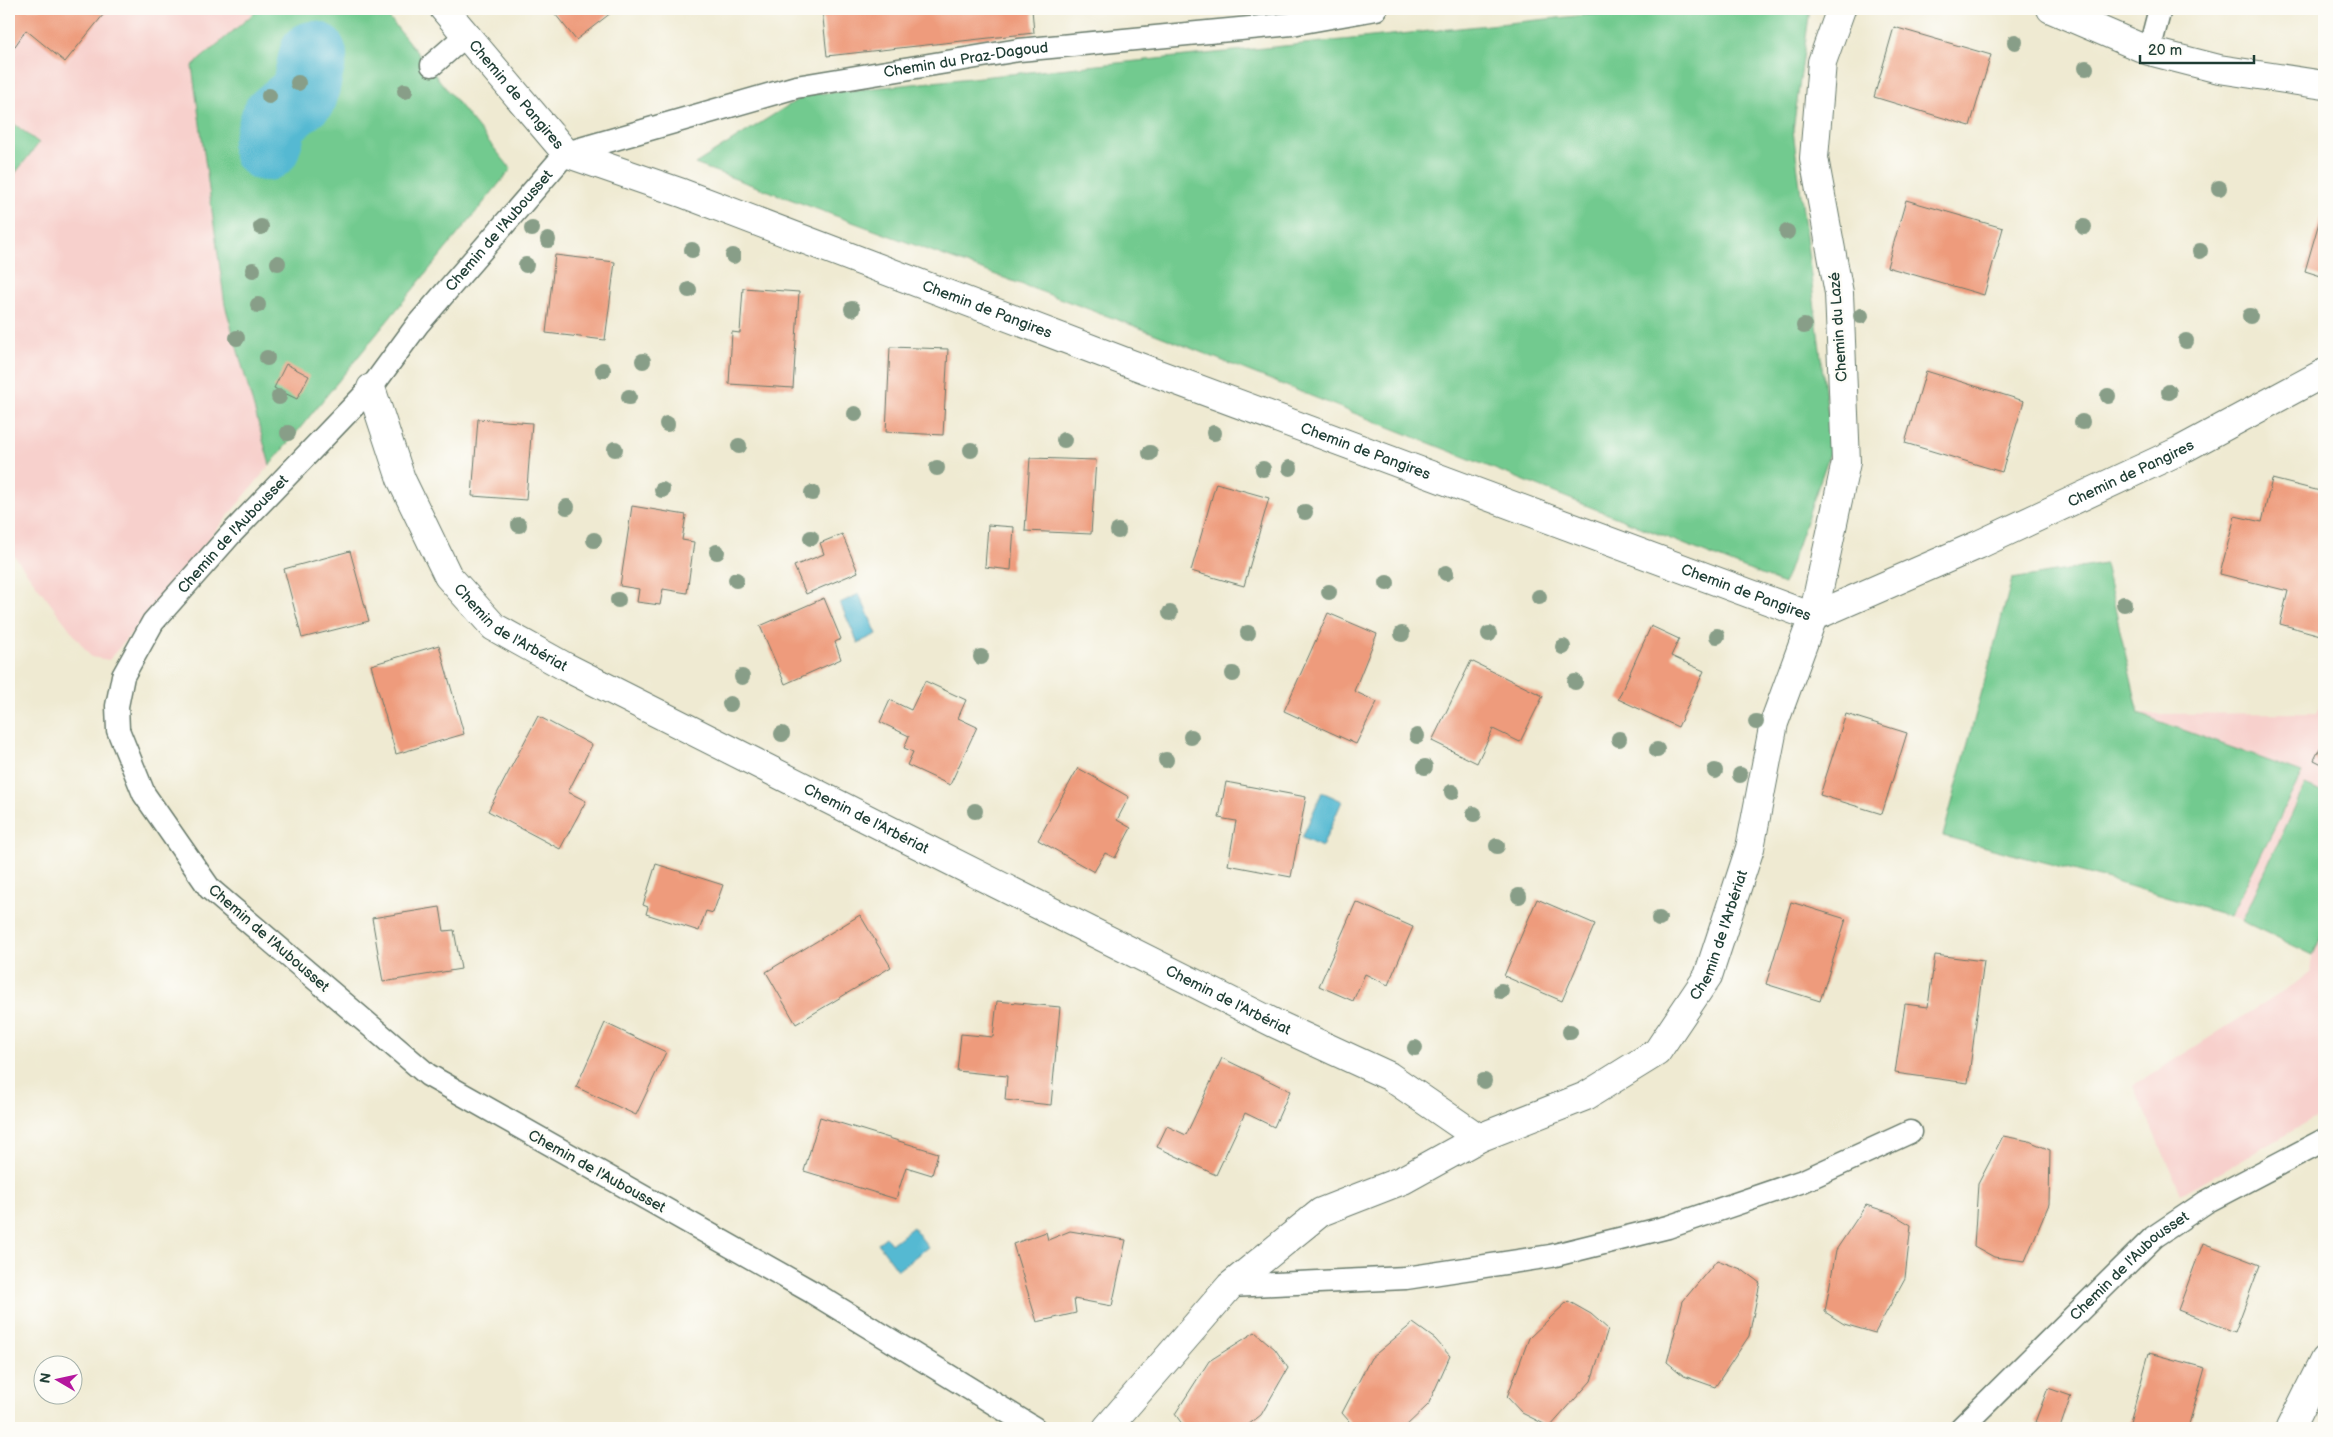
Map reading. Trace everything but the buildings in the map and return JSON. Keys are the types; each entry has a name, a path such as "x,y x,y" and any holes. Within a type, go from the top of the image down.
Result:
{"street":[{"name":"Chemin de Pangires","path":"444,9 566,153 682,194 1126,362 1813,617 1978,545 2179,451 2324,373"},
{"name":"Chemin du Lazé","path":"1813,617 1846,462 1839,293 1814,158 1822,62 1840,9"},
{"path":"2051,9 2149,50 2219,69 2324,86"},
{"name":"Chemin de l'Arbériat","path":"371,388 401,479 448,576 494,627 566,667 889,830 1276,1024 1389,1076 1479,1138"},
{"name":"Chemin de l'Arbériat","path":"1107,1428 1230,1286 1321,1212 1403,1180 1479,1138 1586,1096 1658,1052 1708,976 1750,848 1774,723 1813,617"},
{"path":"2290,1428 2324,1360"}],"lane":[{"name":"Chemin du Praz-Dagoud","path":"566,153 796,88 1020,50 1292,24 1376,9"},
{"path":"2149,50 2160,9"},
{"path":"432,65 466,35"},
{"name":"Chemin de l'Aubousset","path":"566,153 418,324 371,388 230,534 153,622 123,676 117,706 118,730 144,794 210,889 428,1075 812,1292 1034,1428"},
{"path":"1230,1286 1406,1278 1551,1256 1668,1227 1803,1180 1910,1132"},
{"name":"Chemin de l'Aubousset","path":"1961,1428 2154,1237 2206,1202 2324,1140"}],"shaded area":[{"path":"9,9 259,9 192,66 225,305 270,465 109,660 91,657 9,549"},
{"path":"2324,699 2324,1113 2181,1194 2133,1086 2311,973 2313,955 2230,916 2089,874 2139,714 2317,713"}],"green space":[{"path":"259,9 382,9 511,169 270,465 225,305 192,66"},
{"path":"1645,9 1810,9 1793,130 1832,447 1784,584 1140,328 695,164 805,95"},
{"path":"9,120 39,143 9,181"},
{"path":"2105,564 2139,714 2302,773 2230,916 2089,874 1943,836 2012,579"},
{"path":"2305,785 2324,793 2324,930 2313,955 2242,921"}],"water":[{"path":"859,594 877,634 858,643 840,603"},
{"path":"1322,792 1342,801 1322,847 1302,838"},
{"path":"913,1227 928,1247 898,1270 878,1243 886,1237 891,1244"}],"waterway":[{"path":"266,147 275,118 304,94 313,55"}]}
